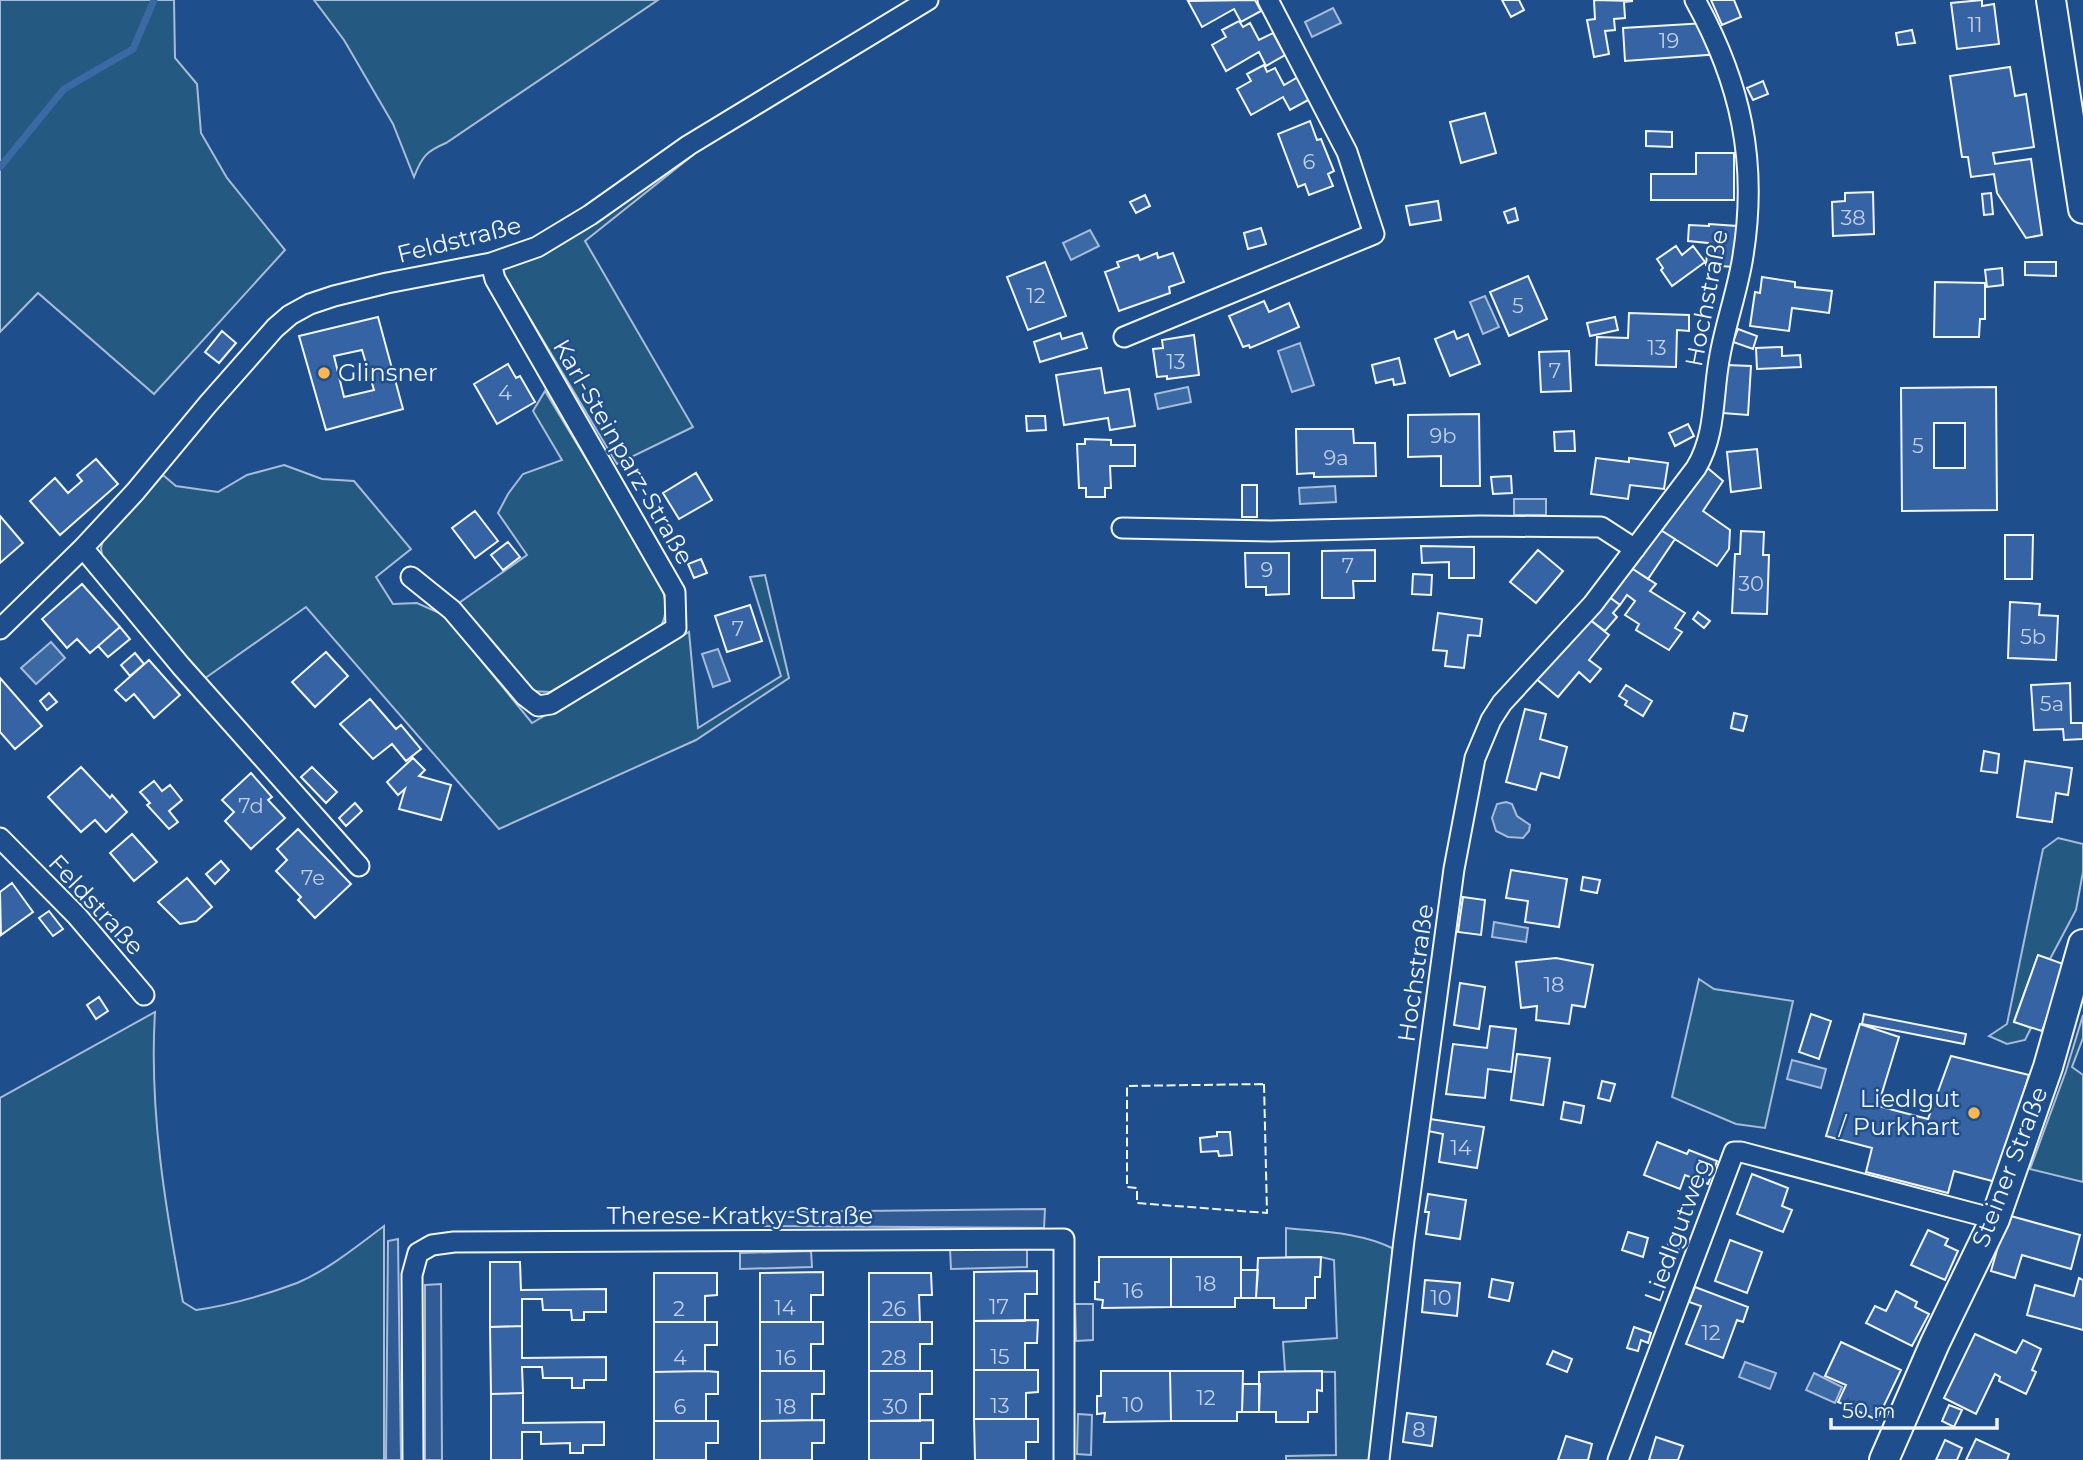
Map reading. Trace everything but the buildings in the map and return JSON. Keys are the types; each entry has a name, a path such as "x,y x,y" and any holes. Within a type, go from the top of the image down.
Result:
{"street":[{"name":"Feldstraße","path":"0,629 83,548 135,492 208,404 275,328 290,315 310,304 334,296 491,263 537,247 564,232 689,145 928,0"},
{"path":"1124,337 1374,234 1347,152 1268,0"},
{"name":"Hochstraße","path":"1379,1460 1404,1240 1454,869 1475,758 1491,720 1502,703 1593,604 1705,453 1711,426 1720,354 1744,254 1748,164 1742,117 1720,46 1695,0"},
{"path":"2051,0 2083,209"},
{"name":"Karl-Steinparz-Straße","path":"411,577 452,610 525,696 538,706 551,704 676,628 675,592 495,279 491,263"},
{"path":"1122,528 1270,531 1480,526 1601,527 1635,549"},
{"path":"83,548 181,666 359,866"},
{"name":"Feldstraße","path":"4,849 77,916 144,995"},
{"name":"Steiner Straße","path":"1884,1460 1935,1343 1995,1219 2048,1067 2083,944"},
{"name":"Liedlgutweg","path":"1618,1460 1734,1152 1995,1219"},
{"name":"Therese-Kratky-Straße","path":"412,1460 412,1275 418,1253 432,1245 454,1242 1064,1239 1064,1460"}],"shaded area":[{"path":"0,0 174,0 175,58 197,84 201,133 227,178 285,250 154,394 38,293 0,332"},
{"path":"314,0 658,0 434,149 423,159 414,177 393,124 344,40"},
{"path":"1333,8 1341,23 1312,37 1305,22"},
{"path":"693,155 585,241 693,427 617,464 501,270 544,252 587,229"},
{"path":"1090,230 1099,246 1071,260 1063,243"},
{"path":"1485,296 1499,327 1483,334 1470,302"},
{"path":"1300,343 1314,385 1292,392 1278,351"},
{"path":"1188,387 1191,402 1158,409 1155,394"},
{"path":"545,391 661,583 666,606 660,628 550,692 529,691 459,603 527,555 498,513 523,474 562,460 533,411"},
{"path":"284,465 322,479 354,481 411,549 376,577 393,604 417,603 444,615 532,723 689,632 698,728 781,676 750,577 765,575 789,678 696,740 499,829 306,607 204,679 103,562 101,548 104,537 163,475 176,486 218,492 247,475"},
{"path":"1335,486 1336,502 1300,504 1299,488"},
{"path":"1514,499 1546,499 1546,515 1514,515"},
{"path":"51,642 65,658 36,684 21,668"},
{"path":"718,649 730,681 713,687 702,654"},
{"path":"1497,804 1512,804 1517,816 1530,825 1523,838 1508,837 1496,831 1492,818"},
{"path":"2058,838 2083,844 2083,872 2076,910 2050,959 2038,956 2014,1021 2031,1028 2025,1040 2007,1044 1989,1036 2007,1024 2043,849"},
{"path":"1494,922 1528,928 1526,942 1492,937"},
{"path":"1699,979 1714,989 1793,1001 1765,1128 1736,1124 1672,1097"},
{"path":"155,1012 156,1121 170,1230 183,1302 196,1310 209,1308 297,1283 331,1265 384,1226 384,1460 0,1460 0,1098"},
{"path":"2083,1015 2083,1038 2072,1067 2083,1075 2083,1182 2030,1169 2066,1071"},
{"path":"1792,1060 1826,1069 1821,1088 1787,1079"},
{"path":"1045,1209 1044,1228 765,1226 769,1212"},
{"path":"1286,1228 1353,1236 1392,1248 1395,1266 1371,1460 1286,1460 1286,1456 1336,1455 1335,1372 1285,1371 1283,1342 1337,1338 1334,1260 1321,1257 1286,1257"},
{"path":"398,1239 401,1460 386,1460 388,1241"},
{"path":"1027,1247 1027,1267 951,1269 950,1249"},
{"path":"811,1251 812,1267 740,1269 740,1253"},
{"path":"441,1284 442,1460 425,1460 425,1285"},
{"path":"1075,1304 1093,1304 1093,1340 1076,1341"},
{"path":"1745,1362 1776,1373 1770,1389 1739,1377"},
{"path":"1814,1373 1842,1387 1835,1403 1806,1390"},
{"path":"1078,1414 1092,1415 1091,1455 1077,1454"}],"waterway":[{"path":"0,167 64,89 133,49 154,0"}],"fence":[{"path":"1264,1084 1267,1213 1137,1203 1137,1188 1127,1187 1127,1086 1264,1084"}],"place":[{"name":"Glinsner","path":"324,373"},
{"name":"Liedlgut / Purkhart","path":"1974,1113"}]}
